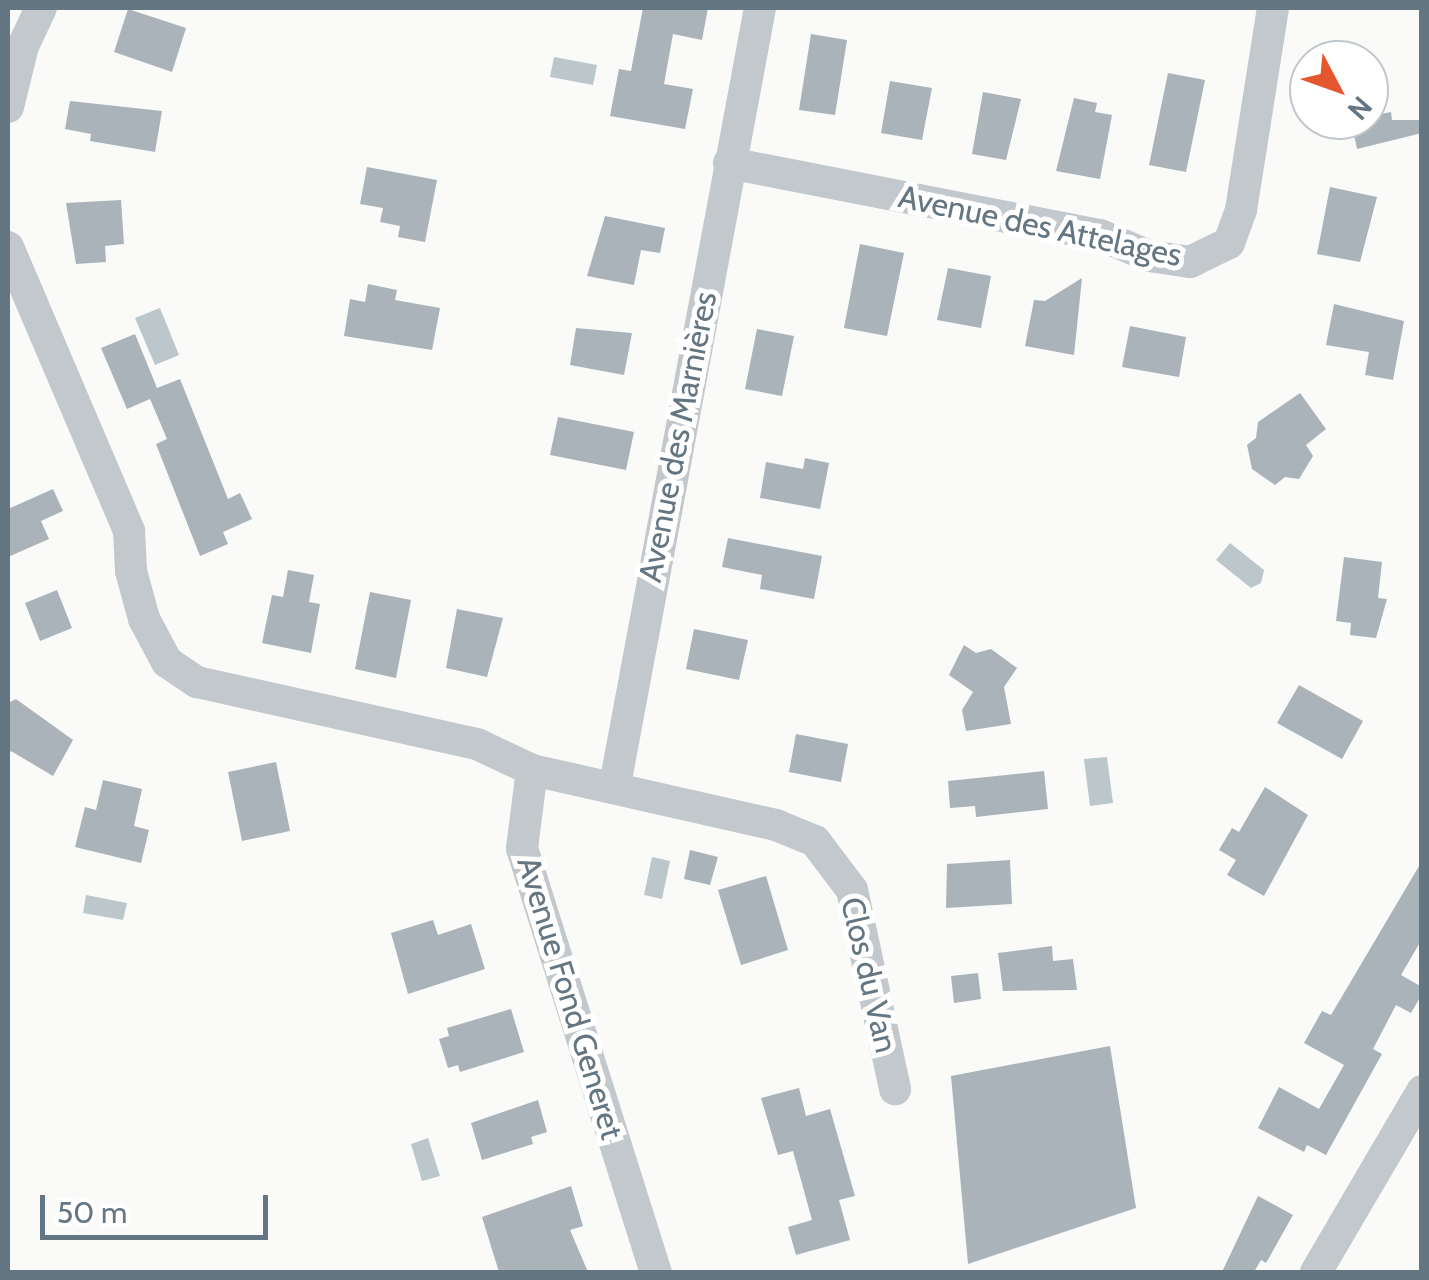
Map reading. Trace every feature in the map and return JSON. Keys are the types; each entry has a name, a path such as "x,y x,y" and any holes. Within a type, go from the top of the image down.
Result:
{"street":[{"path":"8,107 23,46 41,8"},
{"name":"Avenue des Marnières","path":"615,785 760,8"},
{"name":"Avenue des Attelages","path":"729,163 1100,235 1149,256 1190,262 1229,243 1241,210 1273,8"},
{"path":"8,246 129,531 130,570 144,619 167,662 197,682 477,744 532,770 615,785"},
{"name":"Avenue Fond Generet","path":"532,770 522,848 656,1272"},
{"name":"Clos du Van","path":"615,785 776,825 815,841 836,862 852,890 895,1090"},
{"path":"1316,1272 1422,1091"}],"shaded area":[{"path":"554,57 597,65 593,85 550,77"},
{"path":"160,308 179,355 155,365 135,318"},
{"path":"1230,543 1264,570 1261,583 1251,588 1216,560"},
{"path":"1107,757 1113,803 1090,806 1084,759"},
{"path":"652,857 670,861 662,899 644,895"},
{"path":"86,895 127,903 123,920 83,913"},
{"path":"428,1138 440,1176 422,1181 411,1144"}],"building":[{"path":"643,8 708,8 702,40 673,34 664,84 693,89 685,129 610,116 619,69 631,71"},
{"path":"128,9 186,28 172,72 114,52"},
{"path":"811,34 847,40 835,115 799,110"},
{"path":"1168,73 1205,80 1186,172 1149,165"},
{"path":"890,81 932,88 922,140 881,133"},
{"path":"983,92 1021,99 1006,160 972,154"},
{"path":"1074,98 1097,103 1095,112 1112,115 1100,179 1056,171"},
{"path":"70,101 162,111 155,152 90,141 91,134 65,129"},
{"path":"1389,112 1392,120 1422,120 1422,133 1357,149 1355,140 1389,140"},
{"path":"367,167 437,180 425,242 398,237 400,226 380,222 383,208 360,204"},
{"path":"1330,187 1377,197 1360,262 1317,254"},
{"path":"121,200 124,244 105,246 106,262 76,264 66,203"},
{"path":"605,216 665,228 660,253 641,250 634,285 587,276"},
{"path":"860,244 904,253 887,336 844,328"},
{"path":"948,268 991,276 981,328 937,320"},
{"path":"1082,278 1074,355 1025,346 1034,300 1045,301"},
{"path":"368,284 397,290 395,300 440,308 432,350 344,336 350,299 365,302"},
{"path":"1334,304 1404,321 1393,380 1365,375 1369,352 1326,345"},
{"path":"1130,326 1186,337 1179,377 1122,367"},
{"path":"576,328 632,333 624,375 570,365"},
{"path":"757,329 794,336 782,396 745,389"},
{"path":"135,334 157,388 180,379 228,499 240,493 252,519 223,532 228,544 200,556 156,444 167,439 150,399 127,409 101,348"},
{"path":"1300,393 1326,429 1306,445 1313,456 1299,479 1285,477 1275,485 1252,469 1247,445 1256,438 1258,422"},
{"path":"558,417 634,432 626,470 550,455"},
{"path":"805,458 829,463 820,509 760,498 766,462 803,469"},
{"path":"53,489 63,511 41,521 49,539 8,557 8,509"},
{"path":"728,538 822,556 814,599 760,589 762,575 722,567"},
{"path":"1344,557 1382,562 1378,598 1387,599 1376,638 1350,635 1351,623 1336,621"},
{"path":"288,570 314,575 309,602 320,604 311,653 262,643 272,595 283,597"},
{"path":"57,590 72,628 40,641 25,603"},
{"path":"370,592 411,600 396,678 355,669"},
{"path":"457,609 503,618 487,677 446,668"},
{"path":"694,629 748,640 739,680 686,669"},
{"path":"964,645 976,653 991,649 1017,668 1004,687 1011,724 966,731 962,710 973,692 949,675"},
{"path":"1299,685 1363,721 1342,759 1277,723"},
{"path":"16,699 73,740 53,776 11,751 8,756 8,703"},
{"path":"796,734 848,744 841,782 789,772"},
{"path":"276,762 290,831 242,841 228,772"},
{"path":"1044,771 1048,809 976,817 975,806 950,808 948,781"},
{"path":"103,780 142,789 134,826 149,830 141,863 75,847 85,807 96,810"},
{"path":"1265,787 1308,815 1264,896 1227,875 1236,860 1219,850 1232,828 1239,832"},
{"path":"690,850 718,857 710,885 684,879"},
{"path":"1010,860 1012,904 946,908 947,864"},
{"path":"1422,861 1422,939 1401,975 1422,987 1422,994 1411,1013 1396,1005 1373,1049 1382,1054 1326,1155 1307,1145 1304,1152 1258,1128 1279,1087 1319,1109 1344,1065 1304,1043 1322,1011 1331,1015"},
{"path":"766,876 788,950 741,965 718,890"},
{"path":"433,920 438,935 471,924 485,969 408,994 391,933"},
{"path":"1052,946 1053,961 1073,959 1077,990 1003,991 998,953"},
{"path":"978,973 981,999 954,1003 951,976"},
{"path":"511,1009 524,1052 460,1072 458,1065 448,1068 439,1039 449,1036 447,1028"},
{"path":"1110,1046 1136,1208 968,1264 951,1076"},
{"path":"799,1088 806,1116 830,1109 855,1196 839,1200 850,1240 796,1255 788,1227 812,1220 793,1151 778,1155 761,1098"},
{"path":"538,1100 547,1132 531,1137 533,1144 482,1160 471,1123"},
{"path":"571,1186 583,1226 570,1230 588,1272 499,1272 482,1217"},
{"path":"1258,1196 1293,1215 1266,1263 1261,1260 1254,1272 1222,1272"}]}
